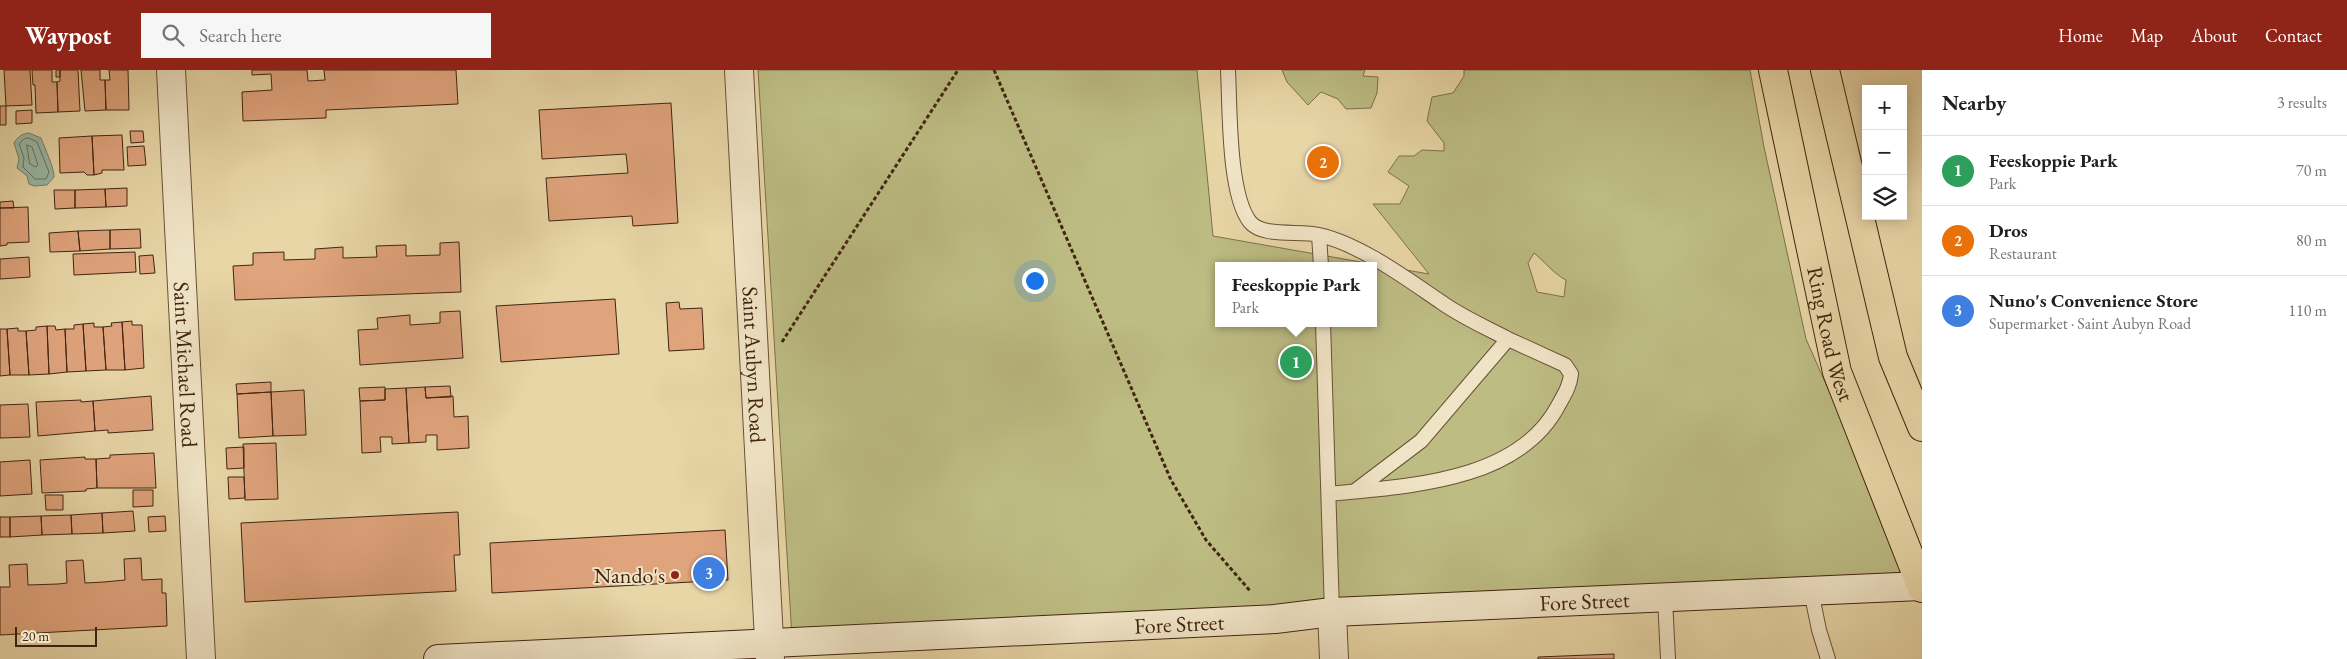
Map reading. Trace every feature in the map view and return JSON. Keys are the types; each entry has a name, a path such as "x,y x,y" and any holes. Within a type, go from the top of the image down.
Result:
{"main road":[{"name":"Ring Road West","path":"1773,70 1837,372 1922,586"},
{"path":"1825,70 1893,357 1922,427"}],"street":[{"name":"Saint Michael Road","path":"171,70 201,659"},
{"name":"Saint Aubyn Road","path":"739,70 770,651"},
{"name":"Fore Street","path":"438,659 770,651 1275,619 1332,612 1922,586"},
{"path":"1332,612 1334,659"}],"lane":[{"path":"1228,70 1233,158 1237,190 1243,211 1252,224 1264,230 1319,234 1350,246 1414,282 1456,311 1508,339 1565,365 1571,374 1567,390 1541,432 1526,446 1473,470 1414,484 1329,494"},
{"path":"1319,234 1320,262"},
{"path":"1323,327 1332,612"},
{"path":"1355,491 1421,441 1508,339"},
{"path":"1811,591 1828,659"},
{"path":"1665,598 1668,659"}],"path":[{"path":"781,343 958,70"},
{"path":"994,70 1171,480 1206,540 1275,619"}],"green space":[{"path":"758,70 1197,70 1213,236 1361,262 1215,262 1215,327 1377,327 1377,265 1429,274 1373,204 1400,204 1409,186 1388,172 1399,156 1414,156 1422,150 1444,151 1444,143 1427,121 1432,97 1453,93 1464,76 1464,70 1750,70 1764,147 1806,339 1912,579 792,638","holes":["1534,253 1566,280 1564,297 1537,292 1528,263"]},
{"path":"1282,70 1365,70 1363,76 1378,77 1377,93 1371,108 1346,109 1338,99 1321,92 1308,105 1287,82"}],"water":[{"path":"29,133 41,138 51,163 54,177 47,185 34,186 29,184 27,176 17,168 19,159 14,143 20,136"}],"building":[{"path":"4,70 30,70 32,105 6,106"},
{"path":"32,70 52,70 52,82 57,82 58,112 36,113 35,85 33,85"},
{"path":"56,70 60,70 60,77 56,77"},
{"path":"60,70 78,70 80,111 58,112 57,82 60,81"},
{"path":"81,70 100,70 100,80 105,80 106,110 85,111"},
{"path":"109,70 128,70 129,110 106,110 105,80 110,80"},
{"path":"252,70 307,70 308,81 325,80 324,70 456,70 458,104 326,110 326,118 243,121 242,92 272,90 271,74 252,75"},
{"path":"671,103 678,223 633,226 632,216 549,221 546,178 628,173 626,154 542,159 539,110"},
{"path":"0,106 6,106 6,125 0,125"},
{"path":"32,110 32,123 16,124 16,111"},
{"path":"130,131 143,131 144,142 131,143"},
{"path":"122,135 124,170 102,170 102,173 94,175 92,136"},
{"path":"92,136 94,175 87,175 84,172 60,173 59,138"},
{"path":"144,146 146,165 128,166 127,147"},
{"path":"127,188 127,206 106,207 105,189"},
{"path":"105,189 106,207 75,208 75,190"},
{"path":"54,190 75,190 75,208 55,209"},
{"path":"13,201 14,208 0,208 0,202"},
{"path":"28,207 29,242 7,243 7,245 0,246 0,208"},
{"path":"140,229 141,248 110,249 110,230"},
{"path":"110,230 110,249 80,251 78,231"},
{"path":"78,231 80,251 50,252 49,233"},
{"path":"459,242 461,292 235,300 233,266 253,265 253,253 284,252 284,260 315,259 315,249 343,247 343,258 377,257 376,246 406,245 406,256 440,255 440,243"},
{"path":"135,252 136,272 74,275 73,254"},
{"path":"153,255 155,273 140,274 139,256"},
{"path":"29,257 30,277 0,279 0,259"},
{"path":"615,299 619,354 501,362 496,306"},
{"path":"679,302 680,309 702,308 704,349 669,351 666,303"},
{"path":"460,311 463,358 360,365 358,330 378,329 377,318 410,315 410,325 440,323 440,312"},
{"path":"132,321 132,325 142,325 144,368 125,370 122,322"},
{"path":"122,322 125,370 106,370 103,327 112,326 111,323"},
{"path":"94,323 94,327 103,327 106,370 86,371 83,324"},
{"path":"83,324 86,371 67,372 65,329 74,329 74,325"},
{"path":"47,326 49,374 29,375 26,331 36,330 36,327"},
{"path":"47,326 55,326 56,330 65,329 67,372 49,374"},
{"path":"18,328 18,331 26,331 29,375 10,375 7,329"},
{"path":"0,329 7,329 10,375 0,376"},
{"path":"271,382 271,392 237,394 236,384"},
{"path":"450,386 451,397 426,398 425,387"},
{"path":"385,387 385,400 360,401 359,388"},
{"path":"425,387 426,398 453,396 454,417 468,416 469,448 437,450 437,435 426,435 426,442 409,443 406,388"},
{"path":"406,388 409,443 392,444 392,437 380,437 381,452 362,453 360,401 385,400 385,389"},
{"path":"304,390 306,435 273,436 271,392"},
{"path":"271,392 273,436 239,438 237,394"},
{"path":"151,396 153,430 108,433 108,430 95,431 93,401"},
{"path":"81,400 81,402 93,401 95,431 38,436 36,402"},
{"path":"28,404 30,437 0,438 0,405"},
{"path":"276,443 278,499 245,500 243,444"},
{"path":"244,447 244,468 227,469 226,448"},
{"path":"154,453 156,488 97,488 96,459 110,458 110,455"},
{"path":"85,457 85,459 96,459 97,488 86,489 86,491 42,493 40,460"},
{"path":"30,460 32,494 0,496 0,462"},
{"path":"228,477 244,477 245,498 229,499"},
{"path":"133,490 153,490 153,506 133,507"},
{"path":"45,495 63,495 63,510 46,510"},
{"path":"133,511 135,531 103,533 102,513"},
{"path":"458,512 460,555 454,555 456,591 245,602 241,523"},
{"path":"102,513 103,533 72,534 71,515"},
{"path":"71,515 72,534 42,535 41,516"},
{"path":"41,516 42,535 10,537 10,517"},
{"path":"165,516 166,531 149,532 148,517"},
{"path":"0,517 10,517 10,537 0,537"},
{"path":"725,530 728,580 492,593 490,543"},
{"path":"141,558 142,580 162,579 162,593 166,593 167,626 0,635 0,587 10,587 9,565 27,564 28,585 58,584 67,583 66,561 83,560 85,583 104,582 125,580 124,559"},
{"path":"1614,654 1614,659 1538,659 1538,657"}],"place":[{"name":"Dros","path":"1323,162"},
{"name":"Feeskoppie Park","path":"1296,362"},
{"name":"Nuno's Convenience Store","path":"709,573"},
{"name":"Nando's","path":"675,575"}]}
